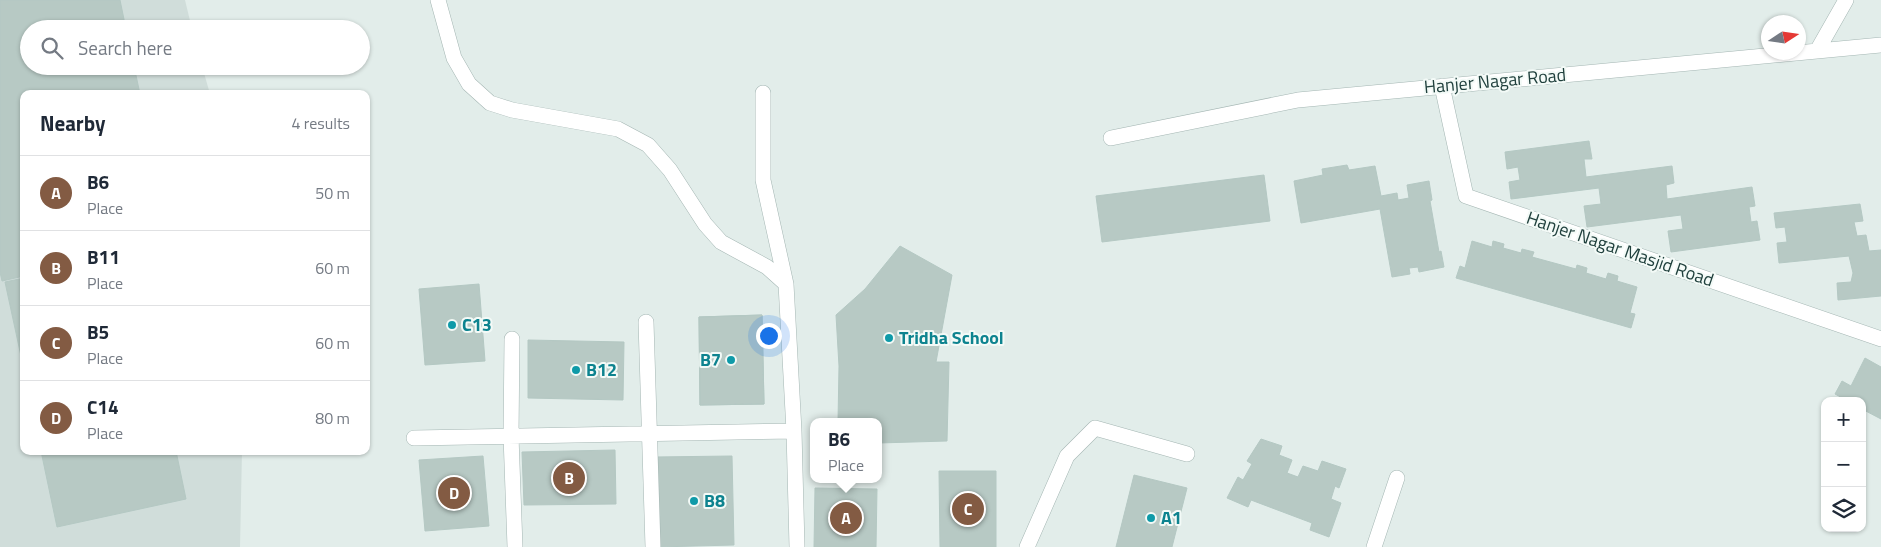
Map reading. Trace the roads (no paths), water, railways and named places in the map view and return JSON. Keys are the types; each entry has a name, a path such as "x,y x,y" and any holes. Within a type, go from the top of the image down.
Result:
{"street":[{"path":"438,0 454,58 469,84 490,103 512,110 618,129 648,145 670,170 704,224 721,242 767,267 786,284"},
{"path":"1817,51 1846,0"},
{"name":"Hanjer Nagar Road","path":"1111,138 1298,100 1881,45"},
{"name":"Hanjer Nagar Masjid Road","path":"1442,86 1466,196 1881,339"},
{"path":"763,93 762,180 786,284 794,431 797,547"},
{"path":"646,322 653,547"},
{"path":"512,339 510,436 516,547"},
{"path":"1027,547 1067,456 1095,428 1187,454"},
{"path":"414,438 794,431"},
{"path":"1374,547 1397,478"}],"place":[{"name":"C13","path":"452,325"},
{"name":"Tridha School","path":"889,338"},
{"name":"B7","path":"731,360"},
{"name":"B12","path":"576,370"},
{"name":"B11","path":"569,478"},
{"name":"C14","path":"454,493"},
{"name":"B8","path":"694,501"},
{"name":"B5","path":"968,509"},
{"name":"B6","path":"846,518"},
{"name":"A1","path":"1151,518"}]}
